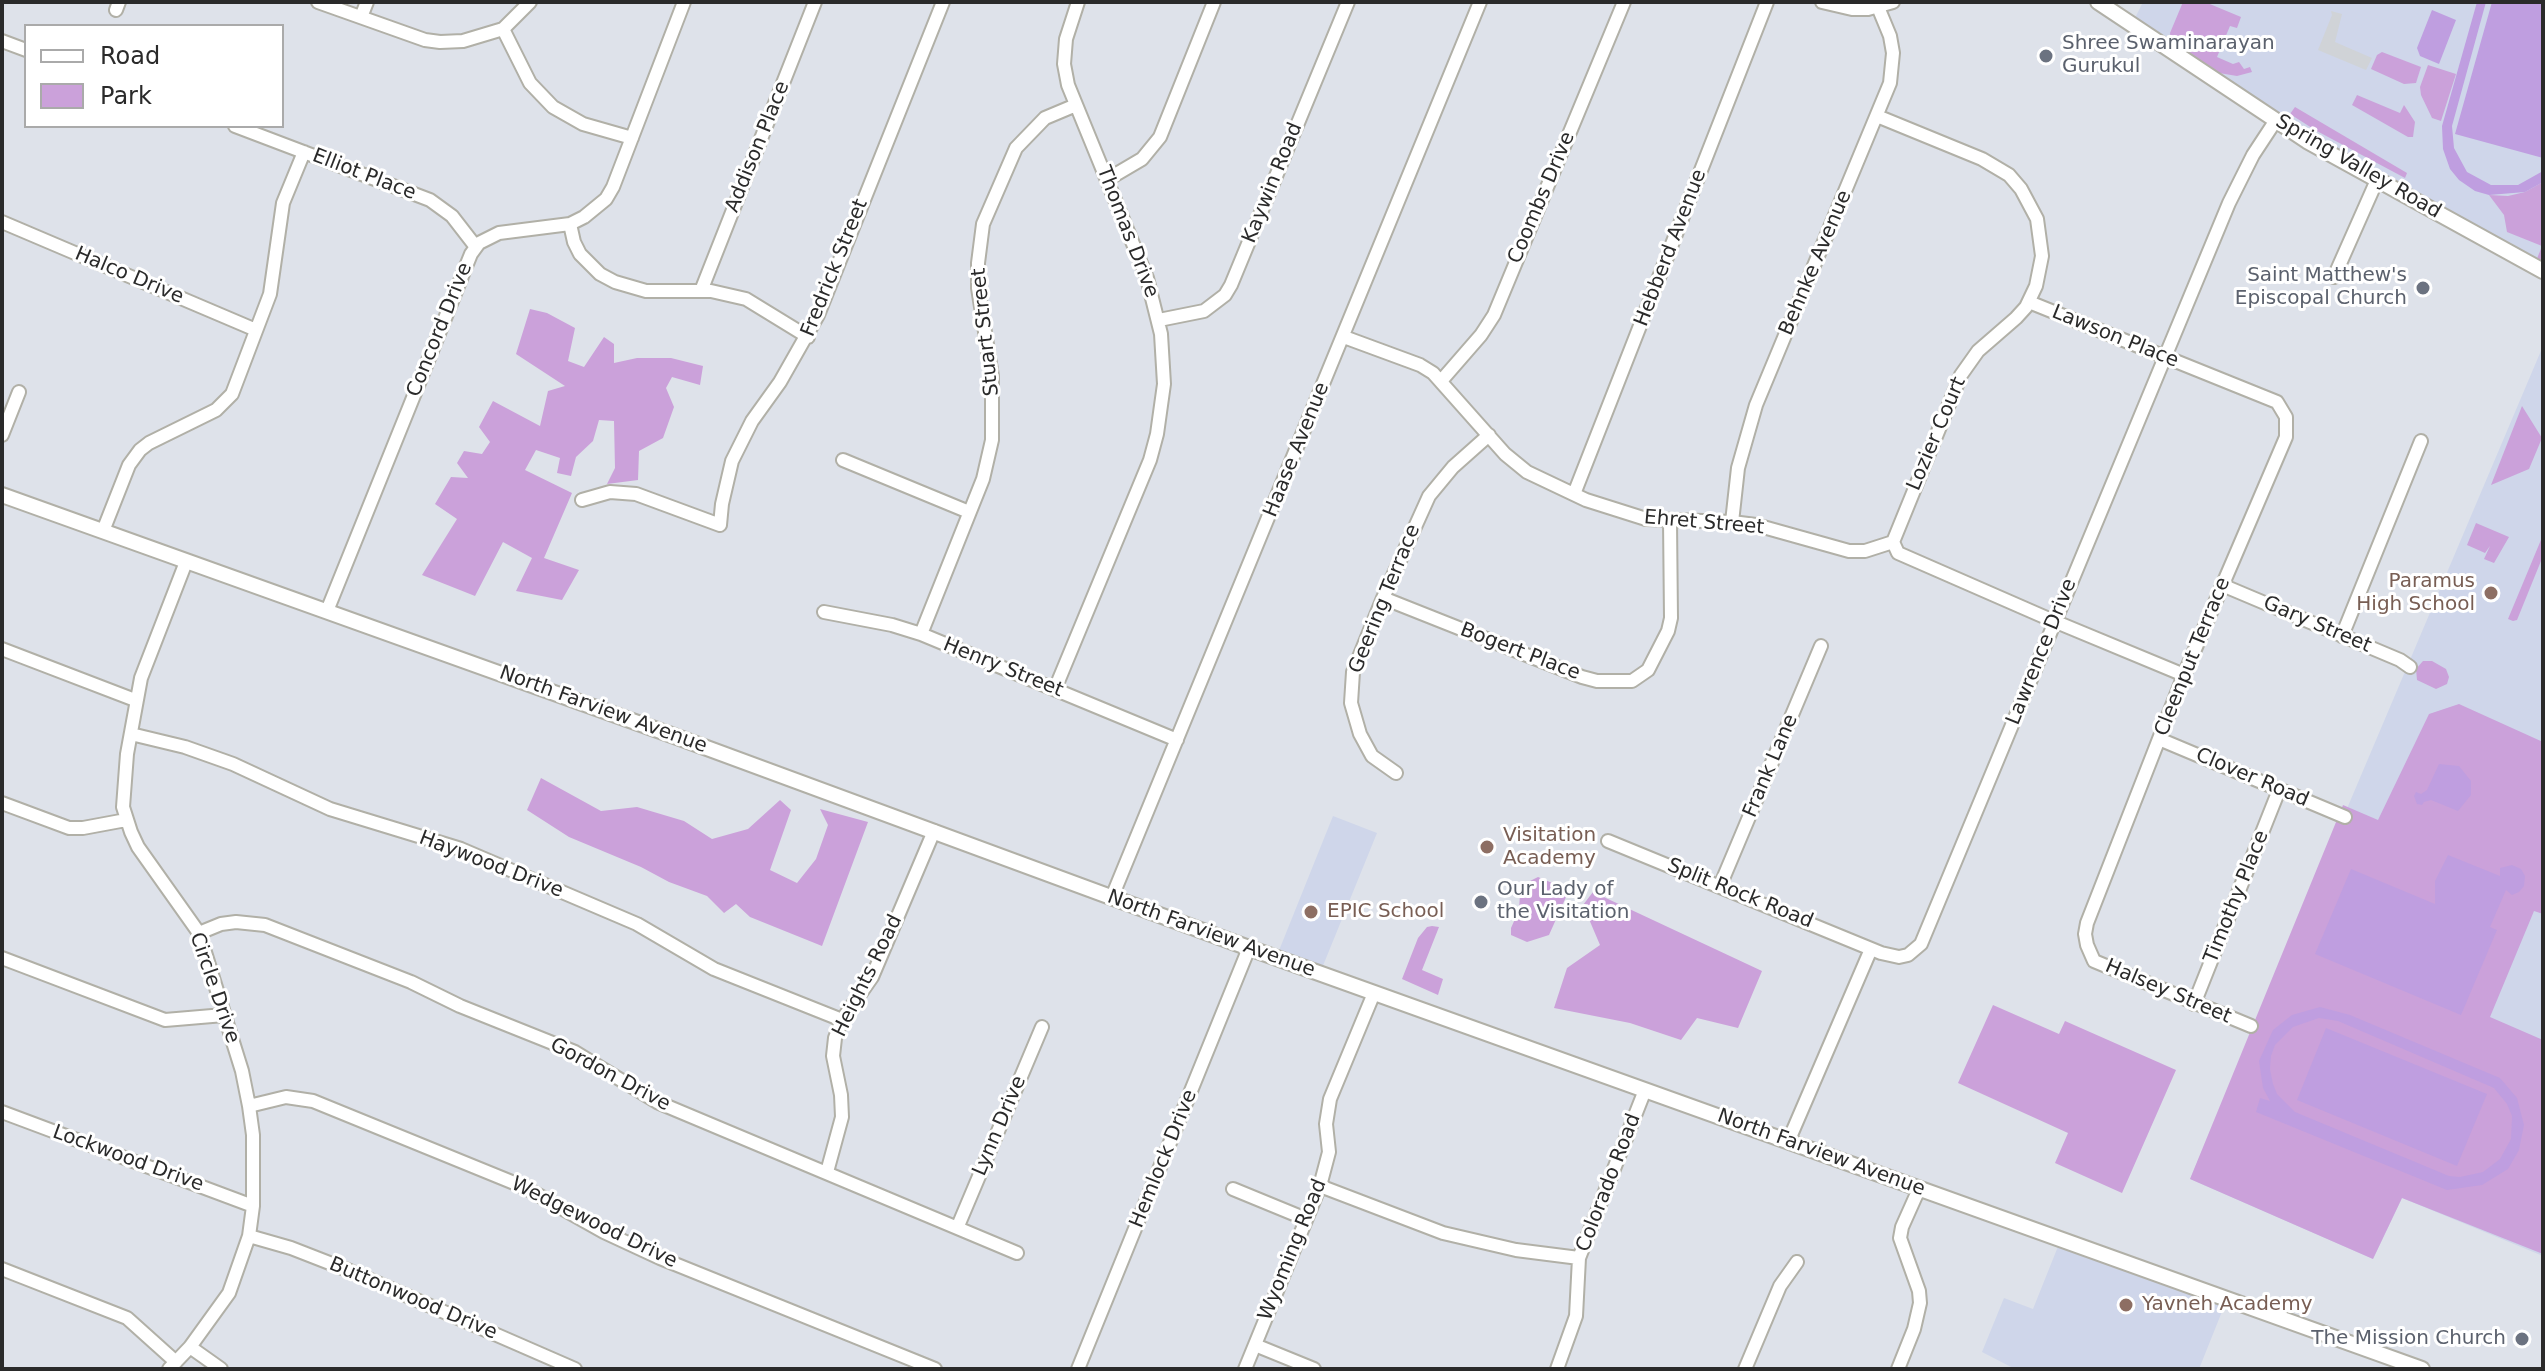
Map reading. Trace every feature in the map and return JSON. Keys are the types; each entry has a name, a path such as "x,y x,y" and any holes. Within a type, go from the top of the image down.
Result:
{"street":[{"path":"318,2 425,40 440,42 463,41 503,29 530,2"},
{"path":"361,17 367,2"},
{"name":"Concord Drive","path":"327,611 476,247 499,233 570,224 606,199 684,2"},
{"name":"Addison Place","path":"701,291 815,2"},
{"name":"Fredrick Street","path":"582,500 610,492 636,494 720,525 726,480 742,439 808,337 943,2"},
{"name":"Thomas Drive","path":"1055,689 1154,447 1164,384 1159,320 1147,278 1068,85 1064,64 1066,39 1078,2"},
{"path":"1108,179 1142,159 1160,137 1214,2"},
{"name":"Kaywin Road","path":"1159,320 1204,311 1225,295 1231,285 1348,2"},
{"name":"Haase Avenue","path":"1112,897 1480,2"},
{"name":"Coombs Drive","path":"1441,381 1494,315 1624,2"},
{"name":"Hebberd Avenue","path":"1574,494 1767,2"},
{"path":"1822,2 1852,9 1878,7 1893,2"},
{"name":"Spring Valley Road","path":"2098,2 2307,141 2543,271"},
{"name":"Behnke Avenue","path":"1732,522 1738,468 1756,405 1890,83 1893,67 1890,36 1878,7"},
{"path":"503,29 530,83 553,107 583,124 632,138"},
{"path":"2,41 24,49"},
{"name":"Stuart Street","path":"921,634 983,479 993,428 992,376 978,288 983,224 1016,148 1045,118 1076,105"},
{"name":"Lawson Place","path":"1877,116 1995,165 2021,189 2037,219 2041,237 2041,270 2029,302 2277,402 2282,408"},
{"name":"Lawrence Drive","path":"1871,949 1899,957 1908,955 1921,944 2240,179 2276,120"},
{"name":"Elliot Place","path":"240,128 430,200 452,216 476,247"},
{"path":"103,531 133,459 149,443 216,410 232,394 274,276 283,203 304,152"},
{"path":"2334,277 2377,180"},
{"name":"Halco Drive","path":"2,222 256,330"},
{"path":"570,224 580,254 600,274 615,282 646,291 701,291 746,299 808,337"},
{"name":"Lozier Court","path":"1893,542 1961,375 1978,351 2016,318 2029,302"},
{"name":"Ehret Street","path":"1344,337 1420,365 1441,381 1505,454 1527,472 1627,515 1670,521 1732,522 1776,530 1832,549 1849,551 1865,551 1893,542"},
{"path":"2,435 19,392"},
{"name":"Cleenput Terrace","path":"2093,907 2184,675 2286,437 2282,408"},
{"name":"Geering Terrace","path":"1396,773 1372,756 1354,719 1351,686 1357,658 1429,496 1453,467 1489,435"},
{"path":"2342,636 2421,441"},
{"path":"843,460 969,512"},
{"name":"North Farview Avenue","path":"2,495 1919,1189 2390,1364 2422,1369"},
{"name":"Bogert Place","path":"1383,598 1582,677 1610,682 1632,681 1648,670 1668,631 1671,618 1670,521"},
{"path":"1893,542 1898,553 2184,675"},
{"name":"Circle Drive","path":"172,1366 190,1347 229,1293 249,1236 253,1206 253,1135 249,1106 242,1071 199,933 138,847 126,820 122,791 141,678 186,562"},
{"name":"Gary Street","path":"2222,585 2400,660 2410,667"},
{"name":"Henry Street","path":"824,612 921,634 1177,740"},
{"name":"Frank Lane","path":"1720,886 1821,646"},
{"path":"2,649 135,700"},
{"name":"Haywood Drive","path":"131,734 185,747 233,764 330,809 461,849 637,924 714,969 842,1020"},
{"name":"Clover Road","path":"2159,739 2345,817"},
{"name":"Timothy Place","path":"2194,1004 2279,790"},
{"path":"2,803 69,828 126,820"},
{"name":"Heights Road","path":"827,1172 842,1117 833,1056 835,1038 842,1020 872,977 934,831"},
{"name":"Split Rock Road","path":"1608,841 1871,949"},
{"name":"Halsey Street","path":"2093,907 2085,934 2094,961 2251,1026"},
{"name":"Gordon Drive","path":"199,933 236,922 265,925 575,1052 657,1102 1017,1253"},
{"name":"Hemlock Drive","path":"1078,1369 1249,948"},
{"path":"1788,1142 1871,949"},
{"path":"2,958 165,1020 224,1015"},
{"name":"Wyoming Road","path":"1245,1369 1320,1186 1329,1152 1326,1124 1330,1099 1374,993"},
{"name":"Lynn Drive","path":"958,1226 1042,1027"},
{"name":"Colorado Road","path":"1557,1369 1576,1316 1579,1258 1645,1090"},
{"name":"Wedgewood Drive","path":"249,1106 286,1097 313,1101 524,1187 604,1232 660,1258 935,1369"},
{"name":"Lockwood Drive","path":"2,1112 253,1206"},
{"path":"1320,1186 1443,1233 1516,1250 1579,1258"},
{"path":"1233,1189 1306,1219"},
{"path":"1898,1369 1914,1329 1920,1303 1919,1291 1900,1238 1919,1189"},
{"name":"Buttonwood Drive","path":"249,1236 291,1248 350,1271 575,1369"},
{"path":"1745,1369 1780,1286 1797,1262"},
{"path":"2,1269 127,1318 172,1366"},
{"path":"1255,1345 1314,1369"},
{"path":"190,1347 221,1369"}],"shaded area":[{"path":"2143,2 2543,2 2543,244 2534,266 2358,171 2132,24"},
{"path":"2477,2 2486,2 2452,126 2454,148 2467,172 2491,185 2518,185 2543,171 2543,182 2525,192 2489,195 2475,191 2450,169 2443,149 2442,126"},
{"path":"2492,2 2543,2 2543,158 2455,134"},
{"path":"2432,10 2456,20 2439,64 2420,56 2417,48"},
{"path":"2331,11 2342,14 2335,42 2372,58 2366,70 2318,50"},
{"name":"Paramus High School","path":"2543,346 2543,1256 2402,1198 2373,1259 2190,1179"},
{"path":"2439,764 2459,766 2471,781 2471,795 2458,811 2431,800 2417,804 2416,792 2421,794 2427,790"},
{"path":"1333,816 1377,833 1320,973 1276,958"},
{"path":"2448,855 2500,876 2500,868 2512,865 2521,869 2525,876 2524,886 2519,892 2512,895 2506,890 2490,927 2497,930 2461,1015 2315,954 2351,869 2435,904 2435,881"},
{"path":"2320,1007 2350,1015 2500,1078 2517,1098 2524,1125 2519,1150 2508,1169 2482,1185 2447,1190 2256,1112 2260,1098 2270,1101 2263,1088 2259,1061 2273,1030 2292,1015","holes":["2319,1018 2338,1021 2494,1088 2512,1116 2511,1139 2500,1159 2483,1172 2449,1176 2295,1112 2277,1094 2273,1084 2270,1069 2275,1045 2293,1027"]},
{"path":"2326,1028 2487,1094 2457,1166 2297,1100"},
{"path":"2061,1239 2227,1299 2199,1369 2015,1369 1982,1352 2004,1298 2033,1309"}],"green space":[{"path":"2183,2 2205,2 2241,17 2237,28 2230,26 2217,57 2233,64 2239,62 2244,69 2250,67 2252,72 2237,76 2219,73 2171,40 2170,33"},
{"path":"2382,52 2421,67 2416,83 2404,84 2371,69 2377,55"},
{"path":"2428,65 2456,74 2441,121 2432,118 2421,95 2420,87"},
{"path":"2357,95 2400,113 2404,105 2415,122 2413,137 2352,105"},
{"path":"2295,107 2407,173 2405,178 2290,114"},
{"path":"2543,182 2543,271 2534,266 2542,246 2507,232 2504,215 2489,195 2508,196 2525,192"},
{"path":"530,309 547,313 575,328 568,361 584,367 604,337 614,344 614,363 637,358 671,358 703,366 700,385 672,377 666,388 674,407 663,438 639,451 638,480 607,484 615,468 614,421 599,420 593,441 576,457 571,476 557,473 560,458 536,450 525,470 572,493 544,558 579,570 562,600 516,591 532,558 503,542 475,596 422,575 457,519 435,504 451,477 468,478 457,463 464,451 482,454 490,442 479,427 493,401 540,426 548,391 565,386 516,354"},
{"path":"2522,406 2542,438 2529,469 2491,485"},
{"path":"2476,523 2509,537 2494,563 2484,559 2490,546 2485,553 2467,545"},
{"path":"2543,535 2543,556 2517,620 2513,621 2508,619"},
{"path":"2423,661 2432,661 2446,669 2449,677 2447,684 2436,689 2417,680 2416,669"},
{"name":"Paramus High School","path":"2459,704 2543,742 2543,914 2534,911 2490,1017 2543,1040 2543,1254 2402,1198 2373,1259 2190,1179 2343,805 2378,820 2429,714"},
{"path":"541,778 601,811 637,807 684,821 712,839 748,829 780,800 791,810 770,870 797,883 816,859 828,825 820,809 868,822 822,946 750,917 736,904 724,913 707,896 569,837 527,810"},
{"path":"1538,877 1557,885 1566,897 1549,935 1527,942 1511,935 1511,928 1519,910 1520,894 1530,881"},
{"path":"1593,892 1762,971 1738,1028 1697,1018 1681,1040 1630,1023 1554,1008 1567,968 1600,945 1583,905"},
{"path":"1427,927 1439,927 1422,970 1443,979 1438,995 1402,979 1418,938"},
{"path":"1993,1005 2059,1034 2065,1021 2176,1070 2122,1193 2055,1163 2068,1133 1958,1083"}],"place":[{"name":"Shree Swaminarayan Gurukul","path":"2046,56"},
{"name":"Saint Matthew's Episcopal Church","path":"2423,288"},
{"name":"Paramus High School","path":"2491,593"},
{"name":"Visitation Academy","path":"1487,847"},
{"name":"Our Lady of the Visitation","path":"1481,902"},
{"name":"EPIC School","path":"1311,912"},
{"name":"Yavneh Academy","path":"2126,1305"},
{"name":"The Mission Church","path":"2522,1339"}]}
